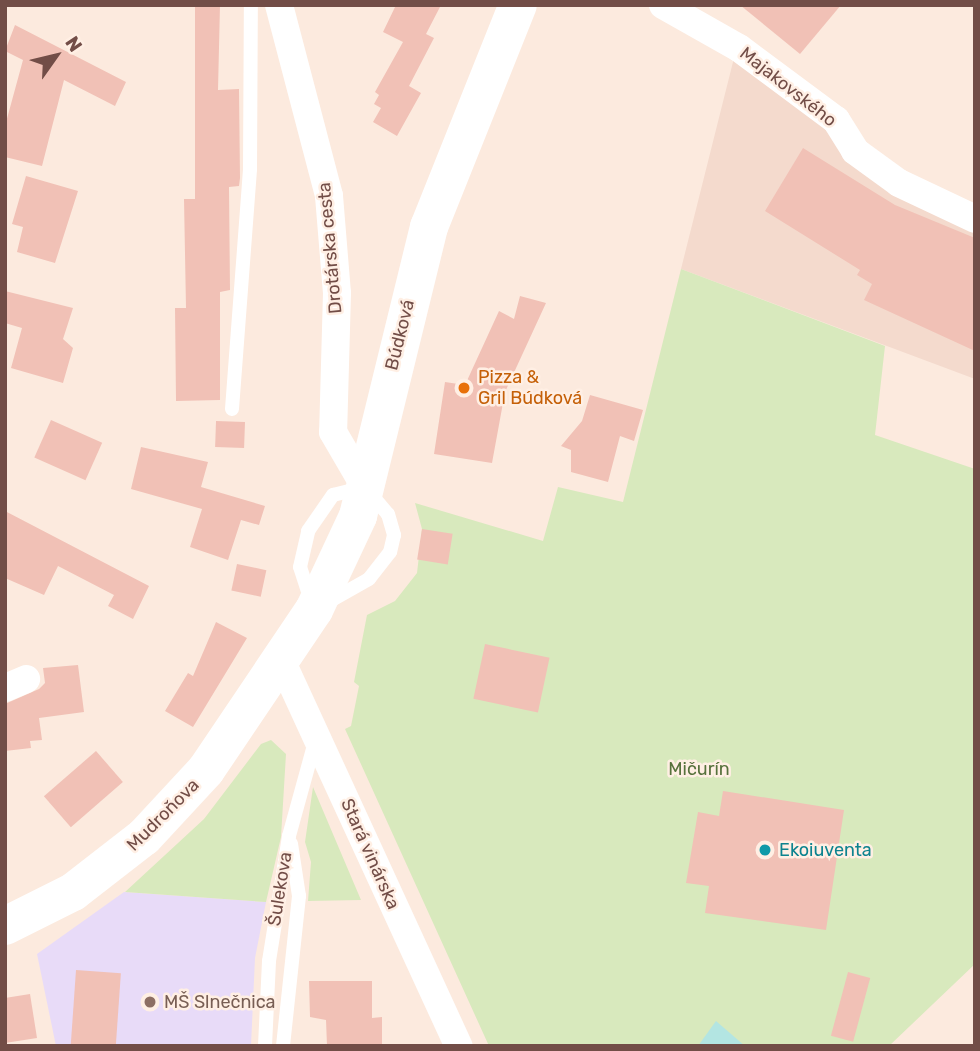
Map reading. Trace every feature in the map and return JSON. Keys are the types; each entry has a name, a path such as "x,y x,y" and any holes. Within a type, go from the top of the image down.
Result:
{"street":[{"name":"Drotárska cesta","path":"279,5 329,196 337,293 333,432 366,488"},
{"name":"Búdková","path":"282,662 314,610 347,546 366,488 429,227 518,5"},
{"name":"Majakovského","path":"663,5 738,48 836,120 855,150 899,183 975,219"},
{"name":"Stará vinárska","path":"282,662 458,1046"},
{"name":"Mudroňova","path":"5,926 73,892 144,836 206,770 282,662"}],"lane":[{"path":"232,409 250,155 251,5"},
{"name":"Šulekova","path":"265,1046 269,961 289,836 316,736"},
{"path":"283,1046 299,895 289,836"}],"shaded area":[{"path":"734,58 909,175 975,207 975,379 681,269"},
{"name":"MŠ Slnečnica","path":"124,892 266,902 255,958 251,1046 56,1046 37,954"}],"green space":[{"name":"Mičurín","path":"681,269 885,346 875,435 975,469 975,964 889,1046 489,1046 345,729 351,726 359,686 354,682 367,615 395,601 417,573 422,529 415,503 543,541 558,487 623,502"},
{"path":"271,740 286,754 281,837 266,902 125,892 204,819 261,744"},
{"path":"313,787 361,900 308,901 311,862 305,842"}],"water":[{"path":"716,1021 745,1046 698,1046"}],"building":[{"path":"195,5 220,5 218,90 239,89 240,178 239,186 229,187 230,290 220,292 220,400 176,401 175,308 186,308 184,199 195,199"},
{"path":"396,5 441,5 426,34 434,38 409,86 421,93 397,136 373,122 381,108 374,104 379,95 375,92 403,42 383,32"},
{"path":"740,5 841,5 800,54"},
{"path":"15,25 126,82 115,106 64,80 42,166 5,157 5,126 23,60 5,51"},
{"path":"803,148 895,205 975,238 975,351 864,300 872,284 857,275 860,270 765,211"},
{"path":"26,176 78,191 55,263 17,252 23,227 12,224"},
{"path":"5,291 73,308 63,339 73,348 63,383 11,368 22,328 5,323"},
{"path":"520,296 546,303 505,392 492,463 434,454 445,382 465,385 499,311 514,319"},
{"path":"590,395 643,410 634,441 620,436 608,482 571,472 571,450 561,446 582,421"},
{"path":"51,420 102,443 85,480 34,457"},
{"path":"216,421 245,422 244,448 215,447"},
{"path":"141,447 208,462 201,487 265,506 259,525 241,520 228,560 190,547 202,509 131,489"},
{"path":"5,511 149,586 133,619 108,606 114,595 58,566 44,595 5,578"},
{"path":"422,529 453,534 448,564 417,560"},
{"path":"237,564 266,570 261,597 231,590"},
{"path":"216,622 247,638 193,727 165,711 188,673 193,676"},
{"path":"485,644 550,658 538,712 473,699"},
{"path":"78,665 84,712 39,718 42,740 30,741 31,748 5,751 5,704 39,689 45,683 43,668"},
{"path":"96,751 123,782 71,827 44,796"},
{"name":"Ekoiuventa","path":"723,791 844,810 826,930 705,913 709,886 686,883 698,812 719,816"},
{"path":"76,970 121,973 116,1046 71,1046"},
{"path":"848,972 870,978 853,1042 831,1036"},
{"path":"309,981 372,981 372,1018 382,1017 382,1046 327,1046 326,1020 310,1017"},
{"path":"30,994 37,1038 5,1043 5,998"}],"place":[{"name":"Pizza & Gril Búdková","path":"464,388"},
{"name":"Ekoiuventa","path":"765,850"},
{"name":"MŠ Slnečnica","path":"150,1002"}]}
